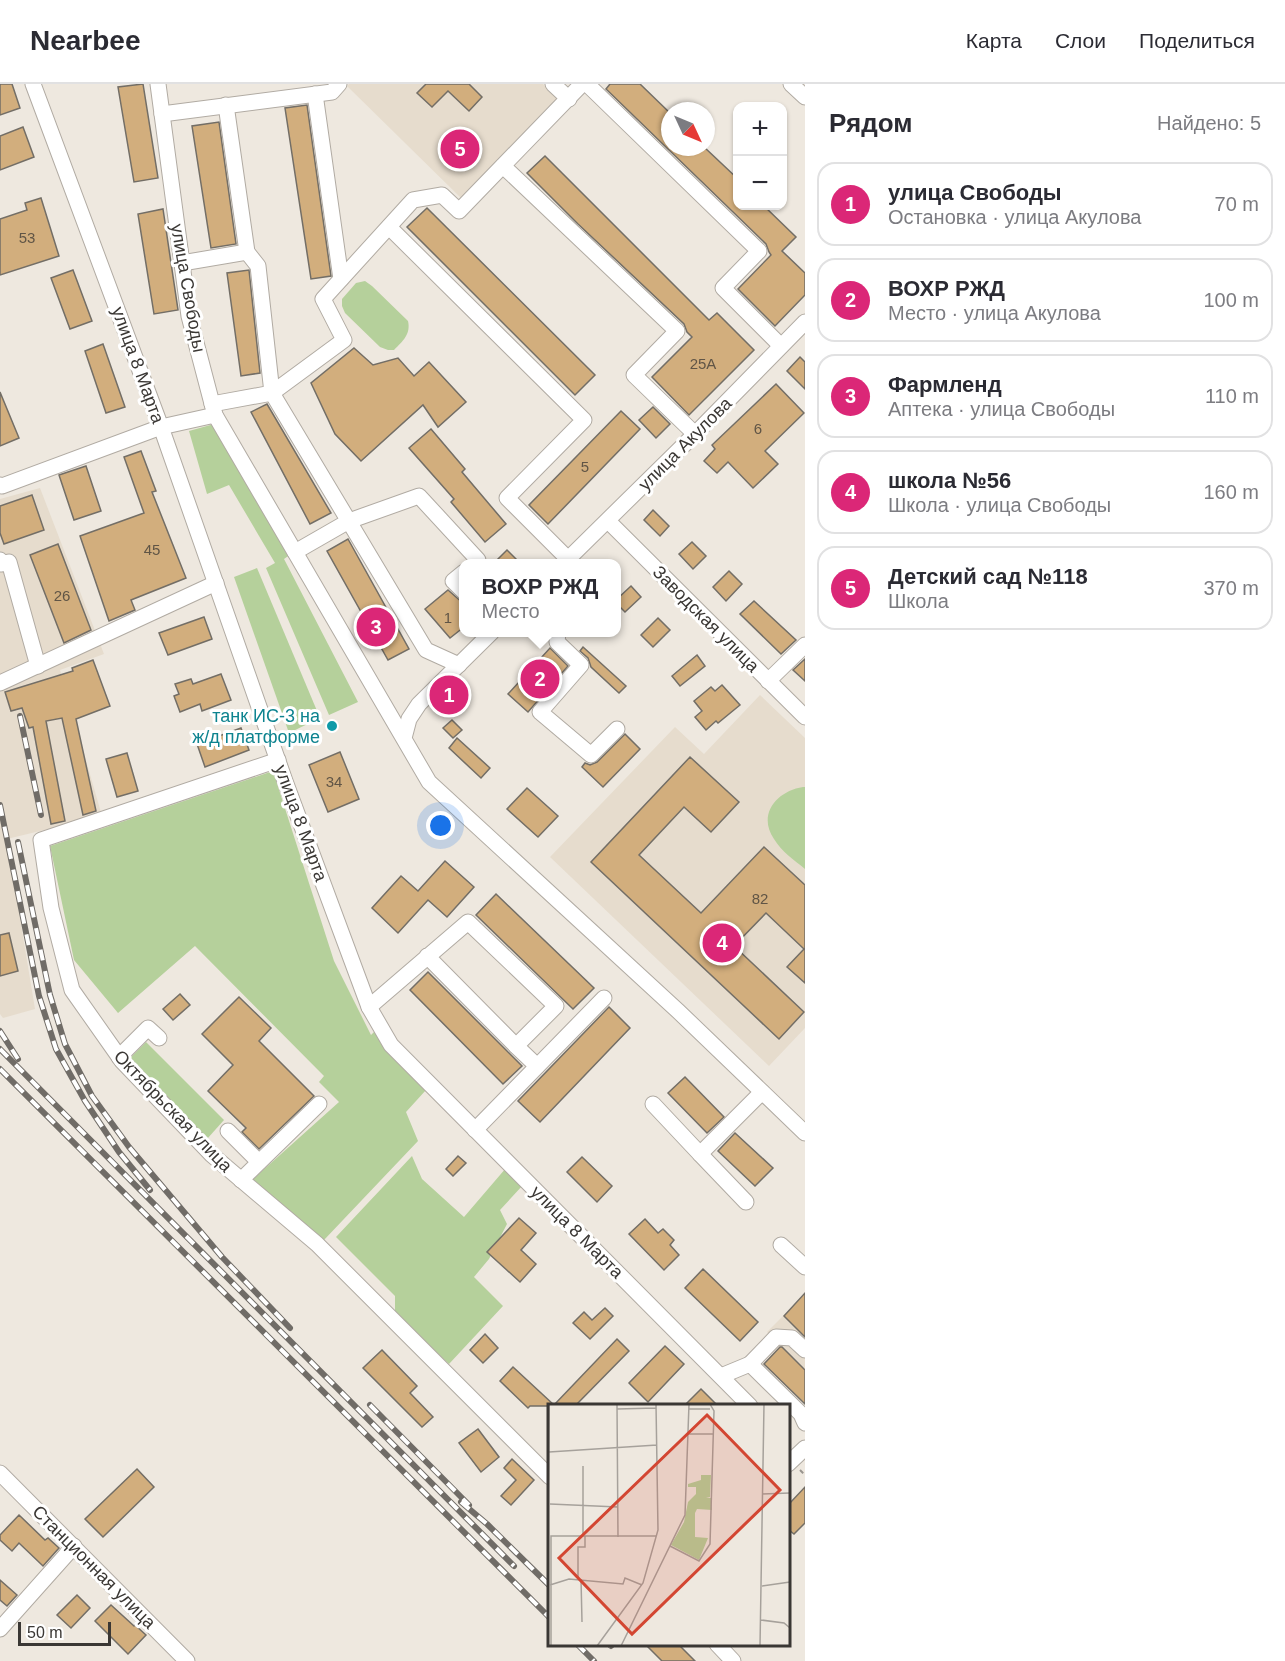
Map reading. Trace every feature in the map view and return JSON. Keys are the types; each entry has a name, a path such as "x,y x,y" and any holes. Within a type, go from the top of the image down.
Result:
{"street":[{"name":"улица 8 Марта","path":"33,84 161,427 278,760 369,1007 391,1045 748,1404"},
{"name":"улица Свободы","path":"158,84 189,315 213,410 429,782 669,1003 805,1133"},
{"path":"162,114 332,92 339,84"},
{"path":"554,84 569,99"},
{"path":"0,485 161,427 272,393 344,340 323,298 413,200 442,195 459,211 584,84 759,250 723,288 781,346"},
{"path":"791,84 805,97"},
{"path":"315,94 341,279"},
{"path":"226,105 247,252 258,266 272,393 426,650 459,665"},
{"path":"503,165 677,331 634,375 695,434"},
{"path":"389,227 584,420 507,498 563,559"},
{"path":"182,263 247,252"},
{"name":"улица Акулова","path":"567,559 608,521 781,346 802,332"},
{"path":"295,552 349,521 418,496 477,559"},
{"name":"Заводская улица","path":"608,521 805,717"},
{"path":"0,560 1,564 9,562 38,666"},
{"path":"459,576 453,581 459,587"},
{"path":"0,683 216,583"},
{"path":"404,738 409,719 419,704 488,637"},
{"path":"558,637 557,642 581,665 540,712 591,756 617,729"},
{"path":"768,681 805,645"},
{"name":"Октябрьская улица","path":"278,760 40,840 51,908 72,990 119,1057 212,1155 317,1244 548,1475"},
{"path":"369,1007 468,921 556,1006 516,1046"},
{"path":"427,956 537,1066"},
{"path":"475,1130 604,998"},
{"path":"119,1057 148,1028 159,1038"},
{"path":"700,1154 762,1092"},
{"path":"241,1180 319,1104"},
{"path":"653,1104 746,1202"},
{"path":"228,1131 259,1162"},
{"path":"781,1245 805,1267"},
{"path":"721,1376 750,1364 776,1337 792,1338 805,1350"},
{"path":"750,1364 801,1414 805,1423"},
{"name":"Станционная улица","path":"0,1473 187,1661"},
{"path":"0,1629 74,1546"}],"shaded area":[{"path":"349,84 543,84 558,99 461,198 347,86"},
{"path":"40,488 104,654 60,670 102,816 7,839 35,1009 3,1018 0,1014 0,499"},
{"path":"760,695 805,738 805,1028 769,1066 550,857 675,727 704,754"},
{"path":"805,1296 805,1370 767,1332"}],"green space":[{"path":"365,281 408,321 407,334 394,350 380,347 345,313 342,306 342,299 356,283"},
{"path":"214,424 291,554 284,559 358,702 329,715 266,568 275,563 229,485 207,494 189,431"},
{"path":"257,568 320,718 289,733 234,577"},
{"path":"273,771 334,961 371,1035 375,1031 426,1090 406,1112 418,1141 324,1240 252,1180 339,1102 319,1082 324,1076 195,946 118,1013 74,960 50,846"},
{"path":"805,787 805,869 777,843 769,830 768,821 772,805 778,799 794,789"},
{"path":"146,1042 224,1120 207,1139 129,1059"},
{"path":"412,1156 422,1179 464,1217 506,1168 523,1185 500,1210 507,1224 489,1259 474,1277 503,1306 449,1364 395,1315 395,1296 336,1237"}],"building":[{"path":"0,84 12,84 20,108 0,115"},
{"path":"143,84 158,178 134,182 118,87"},
{"path":"426,84 469,84 482,97 469,111 448,91 432,107 417,93"},
{"path":"610,84 640,84 661,104 661,142 606,89"},
{"path":"307,105 331,276 311,279 285,108"},
{"path":"219,122 236,244 211,248 192,126"},
{"path":"23,127 34,157 0,170 0,136"},
{"path":"545,156 709,320 717,313 754,350 689,415 652,377 692,337 684,324 527,173"},
{"path":"675,156 714,156 733,174 733,210 768,210 796,237 782,251 805,273 805,295 775,326 738,289 771,255 766,244"},
{"path":"41,198 59,256 0,275 0,219 27,210 25,203"},
{"path":"427,208 595,375 575,395 407,227"},
{"path":"163,209 178,310 154,314 138,214"},
{"path":"73,270 92,321 70,329 51,278"},
{"path":"249,270 260,373 241,376 227,273"},
{"path":"103,344 125,407 106,413 85,351"},
{"path":"354,348 373,365 398,358 414,376 429,362 466,402 438,427 423,405 361,461 335,434 311,383"},
{"path":"800,357 805,362 805,389 787,371"},
{"path":"776,384 804,413 765,451 778,464 753,488 728,462 717,473 704,461 715,449 712,445"},
{"path":"0,392 19,438 0,446"},
{"path":"267,404 331,513 310,524 251,412"},
{"path":"653,407 670,424 656,438 639,420"},
{"path":"621,411 640,429 548,524 529,505"},
{"path":"431,429 465,469 462,472 506,524 485,542 451,502 454,499 409,448"},
{"path":"141,451 156,491 152,492 186,578 131,600 135,610 109,621 80,536 144,513 124,457"},
{"path":"86,466 101,511 74,520 59,475"},
{"path":"32,495 44,530 4,544 0,533 0,506"},
{"path":"653,510 669,526 660,536 644,520"},
{"path":"348,539 409,649 388,660 327,551"},
{"path":"692,542 706,556 693,569 679,554"},
{"path":"58,544 91,630 64,643 30,555"},
{"path":"507,550 516,559 498,559"},
{"path":"729,571 742,584 726,601 713,587"},
{"path":"631,586 641,597 625,612 621,608 621,595"},
{"path":"448,590 459,600 459,631 450,638 425,609"},
{"path":"754,601 796,640 781,654 740,614"},
{"path":"204,617 212,639 168,655 159,633"},
{"path":"658,618 670,630 653,647 641,635"},
{"path":"583,647 626,686 619,693 591,667 588,658 580,651"},
{"path":"550,648 568,666 528,712 508,694"},
{"path":"697,655 705,666 680,686 672,676"},
{"path":"805,659 805,681 793,670"},
{"path":"93,660 110,706 76,719 96,811 83,815 62,718 46,721 65,821 51,824 33,727 29,728 22,708 11,711 5,692 73,671 72,668"},
{"path":"221,674 231,700 202,711 200,704 180,712 174,696 179,694 175,684 191,679 193,684"},
{"path":"722,685 740,705 706,730 695,717 702,711 694,701 711,687 715,691"},
{"path":"452,720 462,730 453,738 443,728"},
{"path":"241,728 249,750 205,767 197,744"},
{"path":"625,734 640,749 603,787 582,767 585,763 590,765 597,762"},
{"path":"457,738 490,768 481,778 449,748"},
{"path":"340,752 359,799 328,812 309,765"},
{"path":"127,753 138,791 117,797 106,759"},
{"path":"690,757 739,802 711,832 684,807 639,855 701,913 764,847 805,885 805,983 787,967 804,949 766,913 734,946 804,1012 779,1039 591,862"},
{"path":"527,788 558,816 538,837 507,809"},
{"path":"445,861 474,887 447,917 428,900 398,933 372,908 401,876 418,891"},
{"path":"496,894 594,988 573,1009 476,915"},
{"path":"9,933 18,971 0,976 0,935"},
{"path":"428,972 522,1066 503,1084 410,990"},
{"path":"180,994 190,1005 173,1020 163,1009"},
{"path":"239,997 271,1028 259,1041 314,1096 259,1149 242,1132 246,1128 208,1091 233,1065 202,1034"},
{"path":"609,1007 630,1028 540,1122 518,1101"},
{"path":"685,1077 724,1117 707,1133 668,1093"},
{"path":"735,1133 773,1168 755,1186 718,1151"},
{"path":"458,1156 466,1163 453,1176 446,1169"},
{"path":"582,1157 612,1186 597,1202 567,1172"},
{"path":"519,1218 536,1233 521,1250 536,1264 520,1282 487,1252"},
{"path":"645,1219 658,1233 663,1229 674,1240 670,1245 679,1255 664,1270 629,1234"},
{"path":"703,1269 758,1322 740,1341 685,1288"},
{"path":"805,1293 805,1337 784,1316"},
{"path":"605,1308 613,1316 590,1339 573,1323 584,1312 592,1320"},
{"path":"485,1334 498,1348 483,1363 470,1350"},
{"path":"617,1339 629,1351 577,1404 555,1404"},
{"path":"665,1346 684,1364 648,1402 629,1383"},
{"path":"780,1347 805,1370 805,1404 764,1364"},
{"path":"382,1350 417,1386 410,1393 433,1417 422,1427 363,1368"},
{"path":"513,1367 553,1404 528,1408 500,1381"},
{"path":"701,1389 716,1404 686,1404"},
{"path":"478,1429 499,1457 481,1472 459,1443"},
{"path":"512,1459 534,1480 511,1505 501,1496 516,1480 504,1468"},
{"path":"137,1469 154,1487 103,1537 85,1519"},
{"path":"805,1487 805,1523 794,1534 790,1531 790,1503"},
{"path":"19,1515 45,1540 48,1538 59,1548 43,1566 19,1543 12,1551 0,1540 0,1535"},
{"path":"0,1580 17,1595 7,1606 0,1600"},
{"path":"77,1595 90,1608 71,1628 57,1615"},
{"path":"111,1605 146,1635 128,1654 95,1621"},
{"path":"647,1646 680,1646 695,1661 662,1661"}],"railway":[{"path":"20,716 41,815"},
{"path":"0,805 39,996 56,1049 85,1101 119,1152 150,1190"},
{"path":"18,842 50,995 65,1044 92,1096 129,1147 222,1257 290,1328"},
{"path":"0,1031 18,1059"},
{"path":"0,1049 514,1566"},
{"path":"0,1069 548,1616"},
{"path":"370,1405 469,1505"},
{"path":"461,1502 487,1524 548,1584"},
{"path":"579,1646 594,1661"}],"place":[{"name":"Детский сад №118","path":"460,149"},
{"name":"Фармленд","path":"376,627"},
{"name":"ВОХР РЖД","path":"540,679"},
{"name":"улица Свободы","path":"449,695"},
{"name":"танк ИС-3 на ж/д платформе","path":"332,726"},
{"name":"школа №56","path":"722,943"}]}
